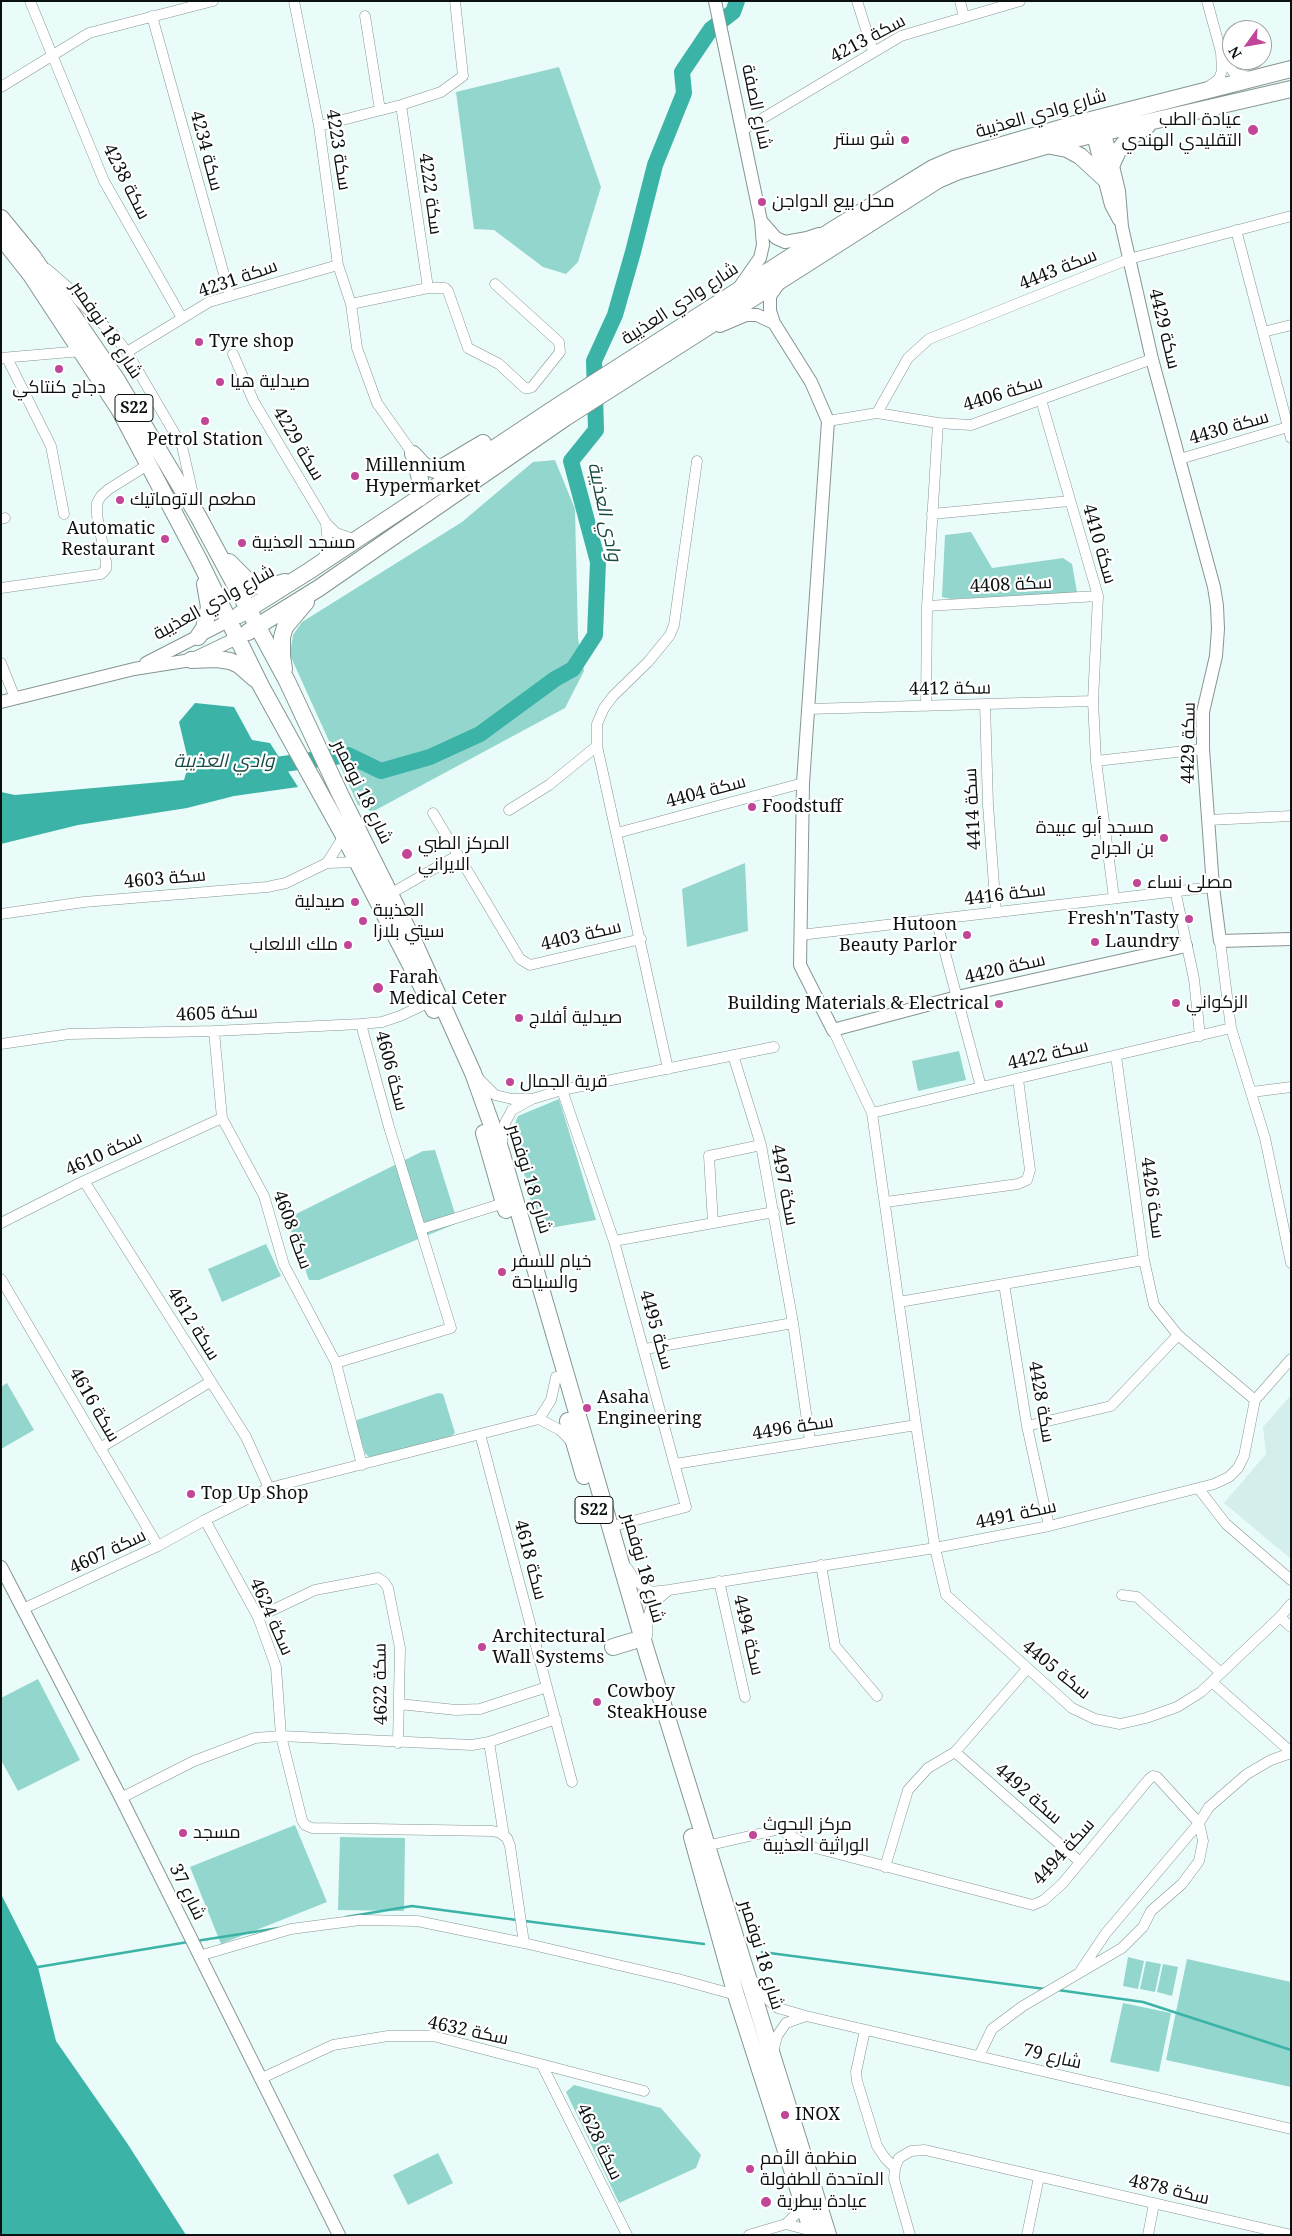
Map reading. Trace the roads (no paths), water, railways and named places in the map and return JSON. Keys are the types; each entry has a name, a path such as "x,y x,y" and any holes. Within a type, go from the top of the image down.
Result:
{"main road":[{"name":"شارع وادي العذيبة","path":"237,638 319,588 562,412 681,336 783,278 938,180 959,171 1049,146 1097,126 1201,91 1291,69"},
{"name":"شارع وادي العذيبة","path":"681,336 734,293 834,228 932,168 954,159 1097,126 1155,120 1291,89"},
{"path":"1112,164 1118,150 1128,139 1155,120"},
{"path":"1049,146 1067,149 1080,156 1105,180"},
{"name":"شارع 18 نوفمبر","path":"1,218 32,257 117,380 198,516 290,688 450,1020 473,1073 501,1150 617,1551 640,1646 736,1995 812,2233"},
{"name":"شارع 18 نوفمبر","path":"1,237 31,275 119,409 199,560 261,686 344,836 452,1046 468,1086 504,1203 575,1447 706,1846 828,2235"},
{"name":"شارع وادي العذيبة","path":"228,621 356,540 512,436 562,412"},
{"path":"413,454 424,466 435,470 488,440 512,436"},
{"path":"413,454 420,479 420,498"},
{"path":"216,549 239,574 258,586 279,585 316,566"},
{"path":"198,637 204,628 209,607 199,560"},
{"path":"290,688 282,656 282,637 285,627 319,588"},
{"path":"191,660 217,659 233,662 249,673 261,686"},
{"path":"613,1647 640,1646"}],"street":[{"name":"سكة 4238","path":"30,1 104,181 182,318"},
{"path":"1,87 89,33 213,1"},
{"name":"سكة 4223","path":"294,1 319,126 338,265 351,304 357,348 365,376 377,403 413,454"},
{"path":"319,126 401,105 441,92 463,76 455,1"},
{"path":"858,1 873,51"},
{"path":"960,1 964,17"},
{"name":"سكة 4213","path":"743,130 901,36 1020,1"},
{"path":"1201,91 1219,79 1222,71 1221,52 1207,1"},
{"name":"شارع الصفة","path":"716,7 743,130 761,221 763,244 760,258 746,280 734,293"},
{"name":"سكة 4234","path":"152,16 230,296"},
{"path":"365,16 380,110"},
{"path":"1221,52 1234,72 1252,78"},
{"name":"سكة 4222","path":"401,105 428,288"},
{"name":"سكة 4429","path":"1097,126 1112,164 1119,191 1122,227 1152,359 1180,459 1217,606 1216,656 1203,712 1203,750 1213,887 1231,1028 1265,1138 1291,1263"},
{"name":"سكة 4429","path":"1097,126 1105,180 1111,205 1122,227"},
{"name":"سكة 4443","path":"877,412 908,358 929,339 1129,259 1291,216"},
{"path":"761,221 770,233 784,242 807,238 834,228"},
{"name":"سكة 4430","path":"1236,230 1291,438"},
{"path":"32,257 70,289 127,352 182,446 198,516"},
{"name":"سكة 4231","path":"127,352 209,302 338,265"},
{"path":"783,278 770,296 770,311 774,323 811,382 828,421 803,783 800,965 833,1030"},
{"path":"351,304 428,288 447,289 468,348 499,364 525,388 532,387 560,352 559,342 495,284"},
{"path":"681,336 746,315 757,315 774,323"},
{"path":"1263,332 1291,325"},
{"path":"64,514 51,446 4,358 82,351"},
{"name":"سكة 4229","path":"233,354 254,402 326,523 336,533 356,540"},
{"name":"سكة 4406","path":"828,421 877,412 938,423 971,425 1152,359"},
{"name":"سكة 4410","path":"1041,400 1098,596 1093,701 1096,761 1114,898"},
{"path":"926,706 927,606 938,423"},
{"name":"سكة 4430","path":"1180,459 1288,427"},
{"path":"668,1069 641,939 597,746 598,724 604,708 613,696 653,655 670,635 674,625 697,461"},
{"path":"1,588 101,574 106,569 106,562 96,503 109,489 149,464"},
{"path":"932,514 1070,501"},
{"name":"سكة 4229","path":"316,566 328,543 326,523"},
{"name":"سكة 4408","path":"927,606 1098,596"},
{"name":"شارع وادي العذيبة","path":"134,669 228,621"},
{"name":"شارع وادي العذيبة","path":"1,702 134,669 191,660 237,638"},
{"path":"1,663 15,698"},
{"name":"سكة 4412","path":"808,709 1093,701"},
{"name":"سكة 4414","path":"985,704 988,805 996,912"},
{"path":"509,810 549,785 597,746"},
{"path":"1096,761 1203,750"},
{"name":"سكة 4404","path":"616,833 803,783"},
{"name":"سكة 4403","path":"433,813 520,959 530,965 641,939"},
{"path":"1208,820 1291,816"},
{"name":"سكة 4603","path":"1,914 84,902 267,887 286,883 307,875 327,863 344,836"},
{"path":"390,894 458,855"},
{"name":"سكة 4603","path":"327,863 357,862"},
{"name":"سكة 4416","path":"800,935 1213,887"},
{"path":"1175,890 1194,979 1200,1036"},
{"path":"936,919 980,1087"},
{"path":"1220,941 1291,940"},
{"name":"سكة 4420","path":"833,1030 957,998 1186,946"},
{"name":"سكة 4605","path":"1,1044 69,1034 214,1031 382,1022 430,1002"},
{"name":"سكة 4606","path":"336,1363 451,1328 389,1127 361,1024"},
{"name":"سكة 4422","path":"872,1113 1231,1028"},
{"name":"سكة 4405","path":"833,1030 872,1113 916,1425 935,1548 946,1595 1072,1708 1096,1719 1120,1724 1146,1718 1177,1707 1201,1692 1280,1617 1291,1604"},
{"name":"سكة 4608","path":"214,1031 222,1118 264,1196 284,1265 336,1363 362,1465"},
{"path":"501,1150 505,1123 512,1110 532,1099 562,1090 774,1047"},
{"name":"سكة 4497","path":"734,1055 761,1145 793,1323 810,1441"},
{"name":"سكة 4426","path":"1116,1056 1144,1260 1154,1305 1178,1335 1255,1400"},
{"path":"473,1073 495,1095 512,1099 532,1099"},
{"path":"886,1202 1018,1184 1027,1180 1030,1170 1018,1079"},
{"path":"1252,1092 1291,1087"},
{"name":"سكة 4495","path":"562,1090 614,1241 686,1507 610,1527"},
{"name":"سكة 4610","path":"1,1223 84,1181 222,1118"},
{"path":"713,1223 709,1156 761,1145"},
{"name":"سكة 4612","path":"84,1181 246,1437 269,1488"},
{"path":"422,1229 504,1203"},
{"path":"614,1241 774,1212"},
{"path":"899,1302 1144,1260"},
{"name":"سكة 4616","path":"1,1279 158,1546"},
{"name":"سكة 4428","path":"1004,1284 1027,1426 1049,1526"},
{"path":"644,1349 793,1323"},
{"path":"1027,1426 1111,1406 1178,1335"},
{"path":"1255,1400 1291,1359"},
{"path":"539,1419 551,1400 556,1377"},
{"path":"100,1448 210,1382"},
{"name":"سكة 4491","path":"617,1551 634,1579 651,1592 821,1564 935,1548 1049,1526 1199,1489 1229,1477 1238,1468 1244,1456 1255,1400"},
{"path":"205,1520 269,1488 539,1419 560,1430 575,1447"},
{"name":"سكة 4496","path":"675,1464 916,1425"},
{"name":"سكة 4618","path":"480,1434 572,1782"},
{"path":"1199,1489 1226,1524 1291,1580"},
{"name":"سكة 4607","path":"23,1609 158,1546 205,1520"},
{"name":"سكة 4624","path":"205,1520 258,1617 276,1667 281,1736 302,1820 306,1825 312,1828 493,1831 504,1836"},
{"path":"821,1564 835,1646 876,1696"},
{"name":"شارع 37","path":"1,1567 121,1798 339,2235"},
{"name":"سكة 4622","path":"258,1617 315,1590 378,1578 388,1588 400,1648 398,1743"},
{"name":"سكة 4494","path":"719,1581 745,1697"},
{"path":"640,1646 652,1604 669,1590"},
{"path":"1122,1594 1137,1597 1222,1673"},
{"path":"1280,1617 1291,1627"},
{"path":"885,1867 908,1790 928,1768 955,1752 1027,1669"},
{"path":"1079,1974 1106,1933 1199,1823 1209,1807 1247,1774 1271,1760 1291,1752 1212,1682"},
{"path":"399,1704 456,1710 480,1709 547,1687"},
{"path":"121,1798 203,1758 255,1738 281,1736 472,1745 489,1742 556,1719"},
{"path":"489,1742 504,1836 510,1846 524,1943"},
{"name":"سكة 4492","path":"955,1752 1080,1861"},
{"name":"سكة 4494","path":"706,1846 780,1829 808,1846 1033,1904 1044,1900 1062,1884 1153,1776 1157,1776 1199,1823"},
{"path":"979,2056 992,2028 1024,2006 1122,1948 1143,1928 1151,1911 1182,1884 1199,1861 1204,1841 1199,1823"},
{"path":"199,1956 291,1929 360,1920 417,1921 524,1943 678,1979 736,1995"},
{"name":"79 شارع","path":"740,1955 761,1994 778,2008 1291,2129"},
{"path":"772,2057 777,2036 786,2024 806,2016"},
{"path":"865,2030 856,2072 857,2081 877,2146 884,2158 895,2168 894,2179 910,2235"},
{"name":"سكة 4632","path":"260,2079 333,2045 388,2036 433,2036 644,2092"},
{"name":"سكة 4628","path":"542,2064 627,2235"},
{"name":"سكة 4878","path":"895,2168 899,2158 911,2150 925,2150 1291,2235"},
{"path":"1026,2235 1040,2177"},
{"path":"1148,2235 1154,2204"},
{"path":"749,2235 786,2224 804,2206"},
{"path":"786,2224 812,2233"}],"water":[{"name":"وادي العذيبة","path":"195,703 234,707 252,740 270,743 298,787 234,796 187,808 78,825 1,844 1,792 15,795 184,780 189,764 179,722"},
{"path":"1,1894 38,1967 56,2041 127,2143 186,2235 1,2235"}],"waterway":[{"name":"وادي العذيبة","path":"262,767 348,755 381,771 430,757 480,734 555,679 573,669 595,635 598,562 571,461 596,430 594,361 615,315 655,165 684,93 682,72 711,29 733,12 737,1"},
{"path":"346,1917 412,1906 517,1920"},
{"path":"525,1921 704,1944"},
{"path":"196,1941 279,1928"},
{"path":"38,1967 188,1942"},
{"path":"762,1952 1045,1989"},
{"path":"1058,1990 1143,2002 1291,2050"}],"place":[{"name":"عيادة الطب التقليدي الهندي","path":"1253,130"},
{"name":"شو سنتر","path":"905,140"},
{"name":"محل بيع الدواجن","path":"762,202"},
{"name":"Tyre shop","path":"199,342"},
{"name":"دجاج كنتاكي","path":"59,369"},
{"name":"صيدلية هيا","path":"220,382"},
{"name":"Petrol Station","path":"205,421"},
{"name":"Millennium Hypermarket","path":"355,476"},
{"name":"مطعم الاتوماتيك","path":"120,500"},
{"name":"Automatic Restaurant","path":"165,539"},
{"name":"مسجد العذيبة","path":"242,543"},
{"name":"Foodstuff","path":"752,807"},
{"name":"مسجد أبو عبيدة بن الجراح","path":"1164,838"},
{"name":"المركز الطبي الايراني","path":"407,854"},
{"name":"مصلى نساء","path":"1137,883"},
{"name":"صيدلية","path":"355,902"},
{"name":"Fresh'n'Tasty","path":"1189,919"},
{"name":"العذيبة سيتي بلازا","path":"363,921"},
{"name":"Hutoon Beauty Parlor","path":"967,935"},
{"name":"Laundry","path":"1095,942"},
{"name":"ملك الالعاب","path":"348,945"},
{"name":"Farah Medical Ceter","path":"378,988"},
{"name":"الزكواني","path":"1176,1003"},
{"name":"Building Materials & Electrical","path":"999,1004"},
{"name":"صيدلية أفلاج","path":"519,1018"},
{"name":"قرية الجمال","path":"510,1082"},
{"name":"خيام للسفر والسياحة","path":"502,1272"},
{"name":"Asaha Engineering","path":"587,1408"},
{"name":"Top Up Shop","path":"191,1494"},
{"name":"Architectural Wall Systems","path":"482,1647"},
{"name":"Cowboy SteakHouse","path":"597,1702"},
{"name":"مسجد","path":"183,1833"},
{"name":"مركز البحوث الوراثية العذيبة","path":"753,1835"},
{"name":"INOX","path":"785,2115"},
{"name":"منظمة الأمم المتحدة للطفولة","path":"750,2169"},
{"name":"عيادة بيطرية","path":"766,2202"}]}
